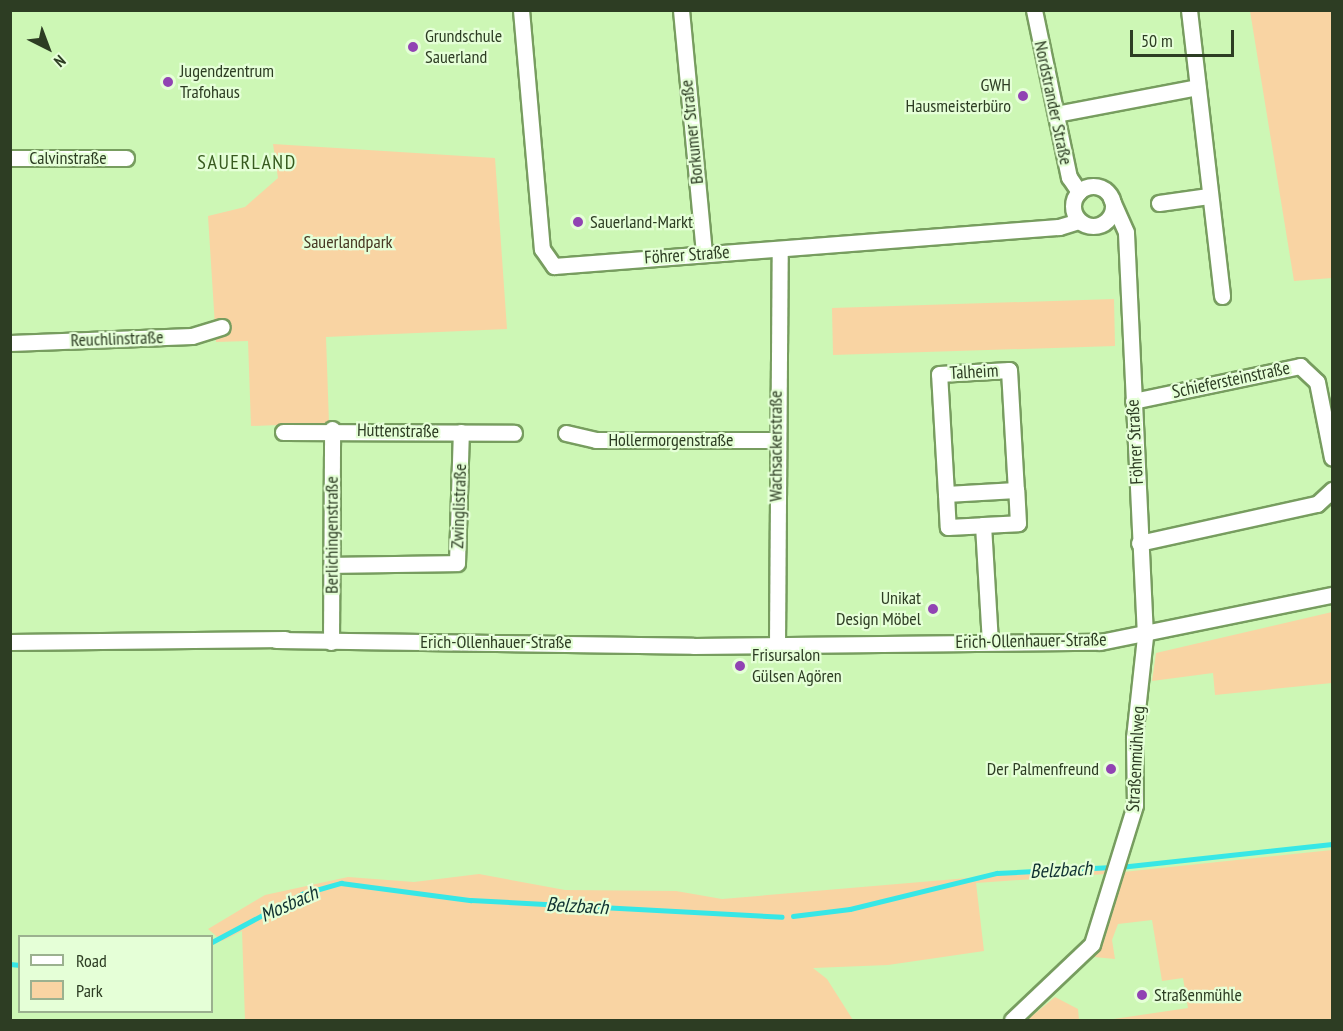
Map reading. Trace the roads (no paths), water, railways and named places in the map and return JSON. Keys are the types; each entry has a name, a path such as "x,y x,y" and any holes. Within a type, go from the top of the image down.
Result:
{"street":[{"name":"Föhrer Straße","path":"521,10 531,150 547,261 555,266 1059,227 1079,220 1101,224"},
{"name":"Borkumer Straße","path":"681,10 704,253"},
{"name":"Nordstrander Straße","path":"1034,10 1068,177 1079,192"},
{"path":"1189,10 1222,296"},
{"path":"1056,114 1197,87"},
{"name":"Calvinstraße","path":"10,158 126,158"},
{"path":"1079,220 1073,203 1079,192 1097,187 1111,198 1112,210 1101,224 1126,249"},
{"path":"1159,203 1209,196"},
{"name":"Föhrer Straße","path":"1111,198 1125,224 1145,636"},
{"name":"Wachsackerstraße","path":"777,643 776,440 780,249"},
{"name":"Reuchlinstraße","path":"10,343 192,336 222,327"},
{"name":"Schiefersteinstraße","path":"1133,401 1293,366 1308,369 1317,382 1332,458"},
{"name":"Talheim","path":"1009,370 1018,523 948,527 946,494 939,374 1009,370"},
{"name":"Huttenstraße","path":"283,432 332,429 514,433"},
{"name":"Berlichingenstraße","path":"324,642 332,565 332,429"},
{"name":"Zwinglistraße","path":"332,565 458,563 461,432"},
{"name":"Hollermorgenstraße","path":"566,433 596,440 776,440"},
{"path":"946,494 1016,490"},
{"path":"1139,543 1317,504 1332,490"},
{"path":"984,525 990,642"},
{"name":"Erich-Ollenhauer-Straße","path":"10,642 276,640 675,643 693,638 725,642 777,643 1100,642 1145,636 1332,595"},
{"name":"Straßenmühlweg","path":"1012,1020 1092,944 1136,805 1134,738 1145,636"}],"waterway":[{"name":"Belzbach","path":"1120,867 1332,844"},
{"name":"Belzbach","path":"793,916 850,909 997,873 1112,867"},
{"name":"Belzbach","path":"213,941 302,894 341,883 471,900 782,917"},
{"name":"Mosbach","path":"10,964 18,965"}],"place":[{"name":"Grundschule Sauerland","path":"413,47"},
{"name":"Jugendzentrum Trafohaus","path":"168,82"},
{"name":"GWH Hausmeisterbüro","path":"1023,96"},
{"name":"Sauerland-Markt","path":"578,222"},
{"name":"Unikat Design Möbel","path":"933,609"},
{"name":"Frisursalon Gülsen Agören","path":"740,666"},
{"name":"Der Palmenfreund","path":"1111,769"},
{"name":"Straßenmühle","path":"1142,995"}],"district":[{"name":"SAUERLAND","path":"247,162"}],"park label":[{"name":"Sauerlandpark","path":"348,242"}]}
